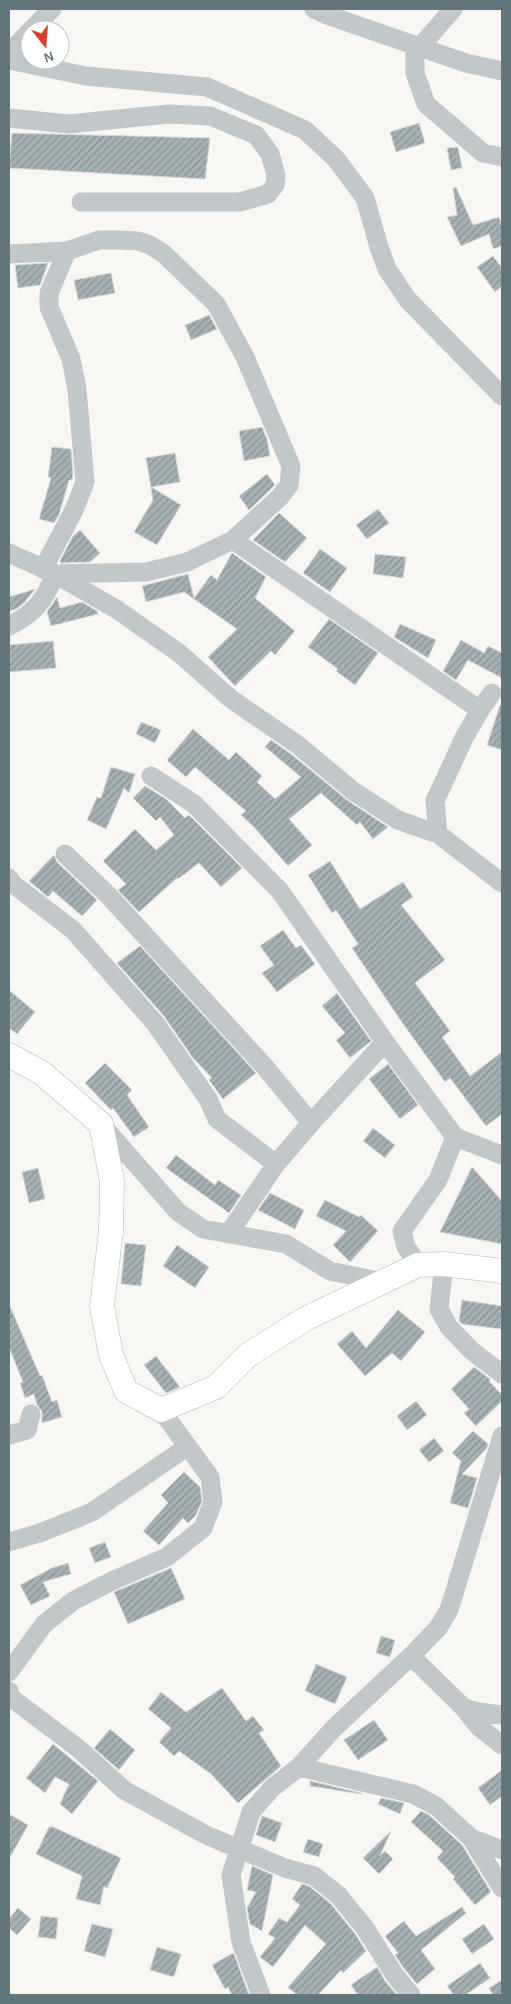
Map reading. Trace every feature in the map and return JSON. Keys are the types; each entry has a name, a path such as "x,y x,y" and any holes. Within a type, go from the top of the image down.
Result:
{"main road":[{"path":"9,1056 42,1073 101,1124 112,1181 111,1231 102,1306 111,1354 126,1391 160,1410 216,1387 248,1355 305,1319 418,1264 444,1264 502,1271"}],"street":[{"path":"42,20 52,9"},
{"path":"314,9 466,63 502,71"},
{"path":"453,9 418,46 415,73 426,104 483,153 502,157"},
{"path":"20,42 10,52 86,76 207,87 305,130 336,159 365,198 387,269 408,300 502,396"},
{"path":"9,118 69,124 169,114 210,116 256,135 270,154 276,174 275,185 268,194 240,202 81,202"},
{"path":"9,254 67,251 99,240 138,241 150,245 164,254 216,304 246,357 291,466 290,485 280,497 233,540 187,562 146,572 49,572"},
{"path":"9,626 23,619 47,595 49,572 85,482 78,388 71,359 49,307 49,293 67,251"},
{"path":"233,540 480,710"},
{"path":"9,553 49,572 116,609 179,653 231,699 298,745 353,791 398,820 438,834 502,883"},
{"path":"438,834 435,801 460,746 492,693"},
{"path":"151,776 194,804 280,891 385,1042 455,1137 502,1155"},
{"path":"66,854 108,895 265,1067 311,1123"},
{"path":"9,878 13,884 73,930 155,1023 208,1099 217,1119 276,1164"},
{"path":"230,1234 276,1164 385,1042"},
{"path":"101,1124 178,1212 203,1228 286,1244 330,1272 382,1282"},
{"path":"418,1264 406,1247 402,1231 438,1180 455,1137"},
{"path":"444,1264 439,1309 449,1327 472,1351 502,1374"},
{"path":"9,1672 44,1624 73,1601 112,1581 167,1557 202,1528 213,1502 210,1477 160,1410"},
{"path":"9,1435 27,1430 31,1414"},
{"path":"261,1995 241,1942 234,1906 231,1875 251,1812 272,1788 299,1767 334,1728 438,1628 449,1610 502,1436"},
{"path":"9,1542 40,1533 92,1512 187,1447"},
{"path":"411,1656 464,1708 480,1727 502,1744"},
{"path":"9,1691 10,1697 79,1749 124,1790 206,1835 285,1868 314,1876 338,1895 365,1928 394,1974 411,1995"},
{"path":"464,1708 502,1715"},
{"path":"299,1767 413,1794 436,1806 471,1838 502,1888"},
{"path":"471,1838 502,1850"}],"building":[{"path":"419,123 425,143 396,152 390,132"},
{"path":"12,133 210,138 205,179 9,168"},
{"path":"458,147 462,168 451,170 447,148"},
{"path":"456,187 473,225 499,217 502,226 502,246 493,249 489,234 461,246 447,217 457,215 453,188"},
{"path":"493,256 502,268 502,286 495,292 477,267"},
{"path":"48,263 40,285 18,288 15,265"},
{"path":"111,273 115,293 78,300 74,280"},
{"path":"209,315 217,329 191,340 185,325"},
{"path":"262,427 267,439 270,456 244,461 239,431"},
{"path":"52,447 71,449 73,473 72,480 69,480 59,515 54,523 39,519 51,478 48,477"},
{"path":"175,453 180,482 151,487 181,505 157,545 134,532 153,500 146,458"},
{"path":"267,474 275,485 249,510 239,496"},
{"path":"378,509 389,523 367,539 356,525"},
{"path":"279,513 307,538 285,562 253,540"},
{"path":"80,530 100,553 90,562 61,563 60,561 73,536"},
{"path":"320,549 347,568 330,592 303,573"},
{"path":"232,553 266,577 255,598 295,631 275,655 271,651 235,686 208,657 237,629 184,592 146,602 142,586 188,574 194,598 211,575 217,580"},
{"path":"375,554 406,557 403,578 373,574"},
{"path":"35,589 24,603 16,609 9,611 9,597"},
{"path":"57,597 60,608 82,602 97,611 98,614 51,626 47,612"},
{"path":"329,619 378,653 355,685 336,671 338,669 308,647"},
{"path":"400,624 436,640 428,658 394,637"},
{"path":"461,640 484,653 488,646 502,653 502,678 468,660 456,680 443,671"},
{"path":"53,641 56,668 9,672 9,645"},
{"path":"500,705 502,706 502,750 487,745"},
{"path":"141,722 161,730 155,743 136,734"},
{"path":"193,729 229,760 236,752 262,776 257,782 275,799 301,777 265,747 271,740 347,800 388,827 373,839 360,822 357,825 321,793 289,819 312,845 288,866 241,815 246,811 195,767 186,777 167,760"},
{"path":"111,767 135,774 129,793 124,788 106,829 87,820 97,797 101,798"},
{"path":"145,786 166,799 185,818 189,815 242,868 221,887 199,863 177,878 139,912 118,890 126,884 103,861 135,829 156,850 174,835 160,817 156,821 133,798"},
{"path":"54,855 57,862 97,900 82,916 53,891 48,897 29,881"},
{"path":"330,861 360,909 403,882 413,897 401,905 445,960 415,983 450,1031 442,1037 470,1076 502,1052 502,1114 486,1126 450,1078 445,1082 401,1021 352,948 358,944 336,910 332,913 308,875"},
{"path":"283,930 296,948 301,945 315,964 277,992 262,973 274,965 260,946"},
{"path":"140,946 256,1073 223,1099 209,1080 212,1078 193,1058 164,1016 117,963"},
{"path":"9,990 35,1012 17,1034 9,1028"},
{"path":"337,993 371,1041 350,1058 336,1040 345,1033 322,1006"},
{"path":"105,1063 132,1090 127,1095 149,1127 134,1137 113,1108 111,1110 85,1083"},
{"path":"388,1064 418,1105 400,1119 369,1079"},
{"path":"373,1128 395,1145 385,1158 363,1141"},
{"path":"176,1155 215,1185 218,1180 241,1195 229,1213 166,1168"},
{"path":"472,1167 502,1201 502,1244 440,1232"},
{"path":"38,1168 45,1199 29,1203 22,1172"},
{"path":"270,1193 304,1210 295,1229 258,1210"},
{"path":"325,1200 359,1217 361,1215 378,1231 350,1262 333,1245 346,1231 316,1216"},
{"path":"125,1243 146,1245 141,1286 121,1284"},
{"path":"177,1245 209,1267 195,1288 163,1266"},
{"path":"462,1300 502,1306 501,1329 462,1324 459,1321"},
{"path":"9,1304 40,1376 42,1375 52,1402 57,1400 62,1417 42,1423 42,1411 37,1405 34,1394 25,1398 20,1383 23,1382 9,1347"},
{"path":"398,1310 425,1332 401,1361 392,1353 365,1376 337,1344 352,1331 366,1348"},
{"path":"156,1356 180,1387 166,1393 144,1365"},
{"path":"474,1367 490,1379 489,1381 502,1395 502,1401 476,1426 464,1413 469,1409 451,1389"},
{"path":"416,1401 427,1415 407,1430 397,1416"},
{"path":"473,1431 488,1444 487,1448 462,1474 477,1478 468,1508 450,1503 461,1461 452,1453"},
{"path":"434,1438 444,1451 429,1462 419,1450"},
{"path":"184,1472 200,1487 202,1501 196,1515 188,1523 183,1518 159,1545 143,1531 168,1503 161,1495"},
{"path":"105,1542 111,1557 95,1563 89,1548"},
{"path":"68,1563 71,1574 43,1582 50,1596 31,1605 20,1585 52,1568"},
{"path":"171,1568 185,1599 128,1624 114,1592"},
{"path":"381,1636 395,1640 390,1657 376,1653"},
{"path":"316,1664 347,1677 335,1704 305,1691"},
{"path":"222,1688 246,1721 253,1716 264,1730 259,1733 281,1766 238,1803 211,1774 179,1751 174,1756 159,1742 171,1728 148,1709 161,1692 186,1712"},
{"path":"374,1720 388,1740 358,1760 344,1740"},
{"path":"110,1729 135,1750 119,1770 94,1748"},
{"path":"53,1744 98,1781 72,1814 60,1804 69,1784 55,1777 45,1793 26,1778"},
{"path":"502,1770 502,1796 490,1805 478,1788"},
{"path":"310,1781 361,1793 361,1794 310,1786"},
{"path":"381,1798 404,1803 400,1814 378,1804"},
{"path":"421,1811 429,1815 462,1845 491,1892 475,1905 453,1879 455,1877 437,1858 443,1851 411,1822"},
{"path":"9,1814 28,1825 9,1859"},
{"path":"262,1816 282,1823 275,1842 256,1835"},
{"path":"49,1827 53,1827 121,1858 107,1888 104,1886 100,1905 76,1899 82,1876 36,1854"},
{"path":"391,1831 380,1856 385,1851 393,1859 379,1874 363,1858"},
{"path":"308,1839 323,1844 319,1857 303,1852"},
{"path":"252,1866 273,1875 262,1931 250,1924 247,1908 256,1892 247,1890"},
{"path":"302,1884 309,1886 330,1903 356,1935 366,1951 343,1973 341,1970 318,1995 297,1995 288,1987 326,1944 305,1925 273,1967 260,1957 275,1938 268,1934 279,1918 287,1922 300,1905 292,1899"},
{"path":"462,1907 466,1913 421,1950 435,1969 417,1984 395,1955 398,1953 385,1936 404,1921 416,1936"},
{"path":"18,1908 31,1919 17,1935 9,1928 9,1919"},
{"path":"41,1916 58,1918 56,1939 38,1937"},
{"path":"92,1924 113,1929 105,1957 84,1951"},
{"path":"484,1924 494,1939 472,1954 462,1939"},
{"path":"157,1947 181,1954 174,1977 150,1970"},
{"path":"233,1953 249,1995 232,1995 228,1987 225,1989 212,1965"},
{"path":"480,1963 490,1978 465,1995 454,1995 447,1986"},
{"path":"377,1967 385,1981 397,1995 358,1995 351,1985"},
{"path":"502,1980 502,1995 493,1995 489,1988"}]}
